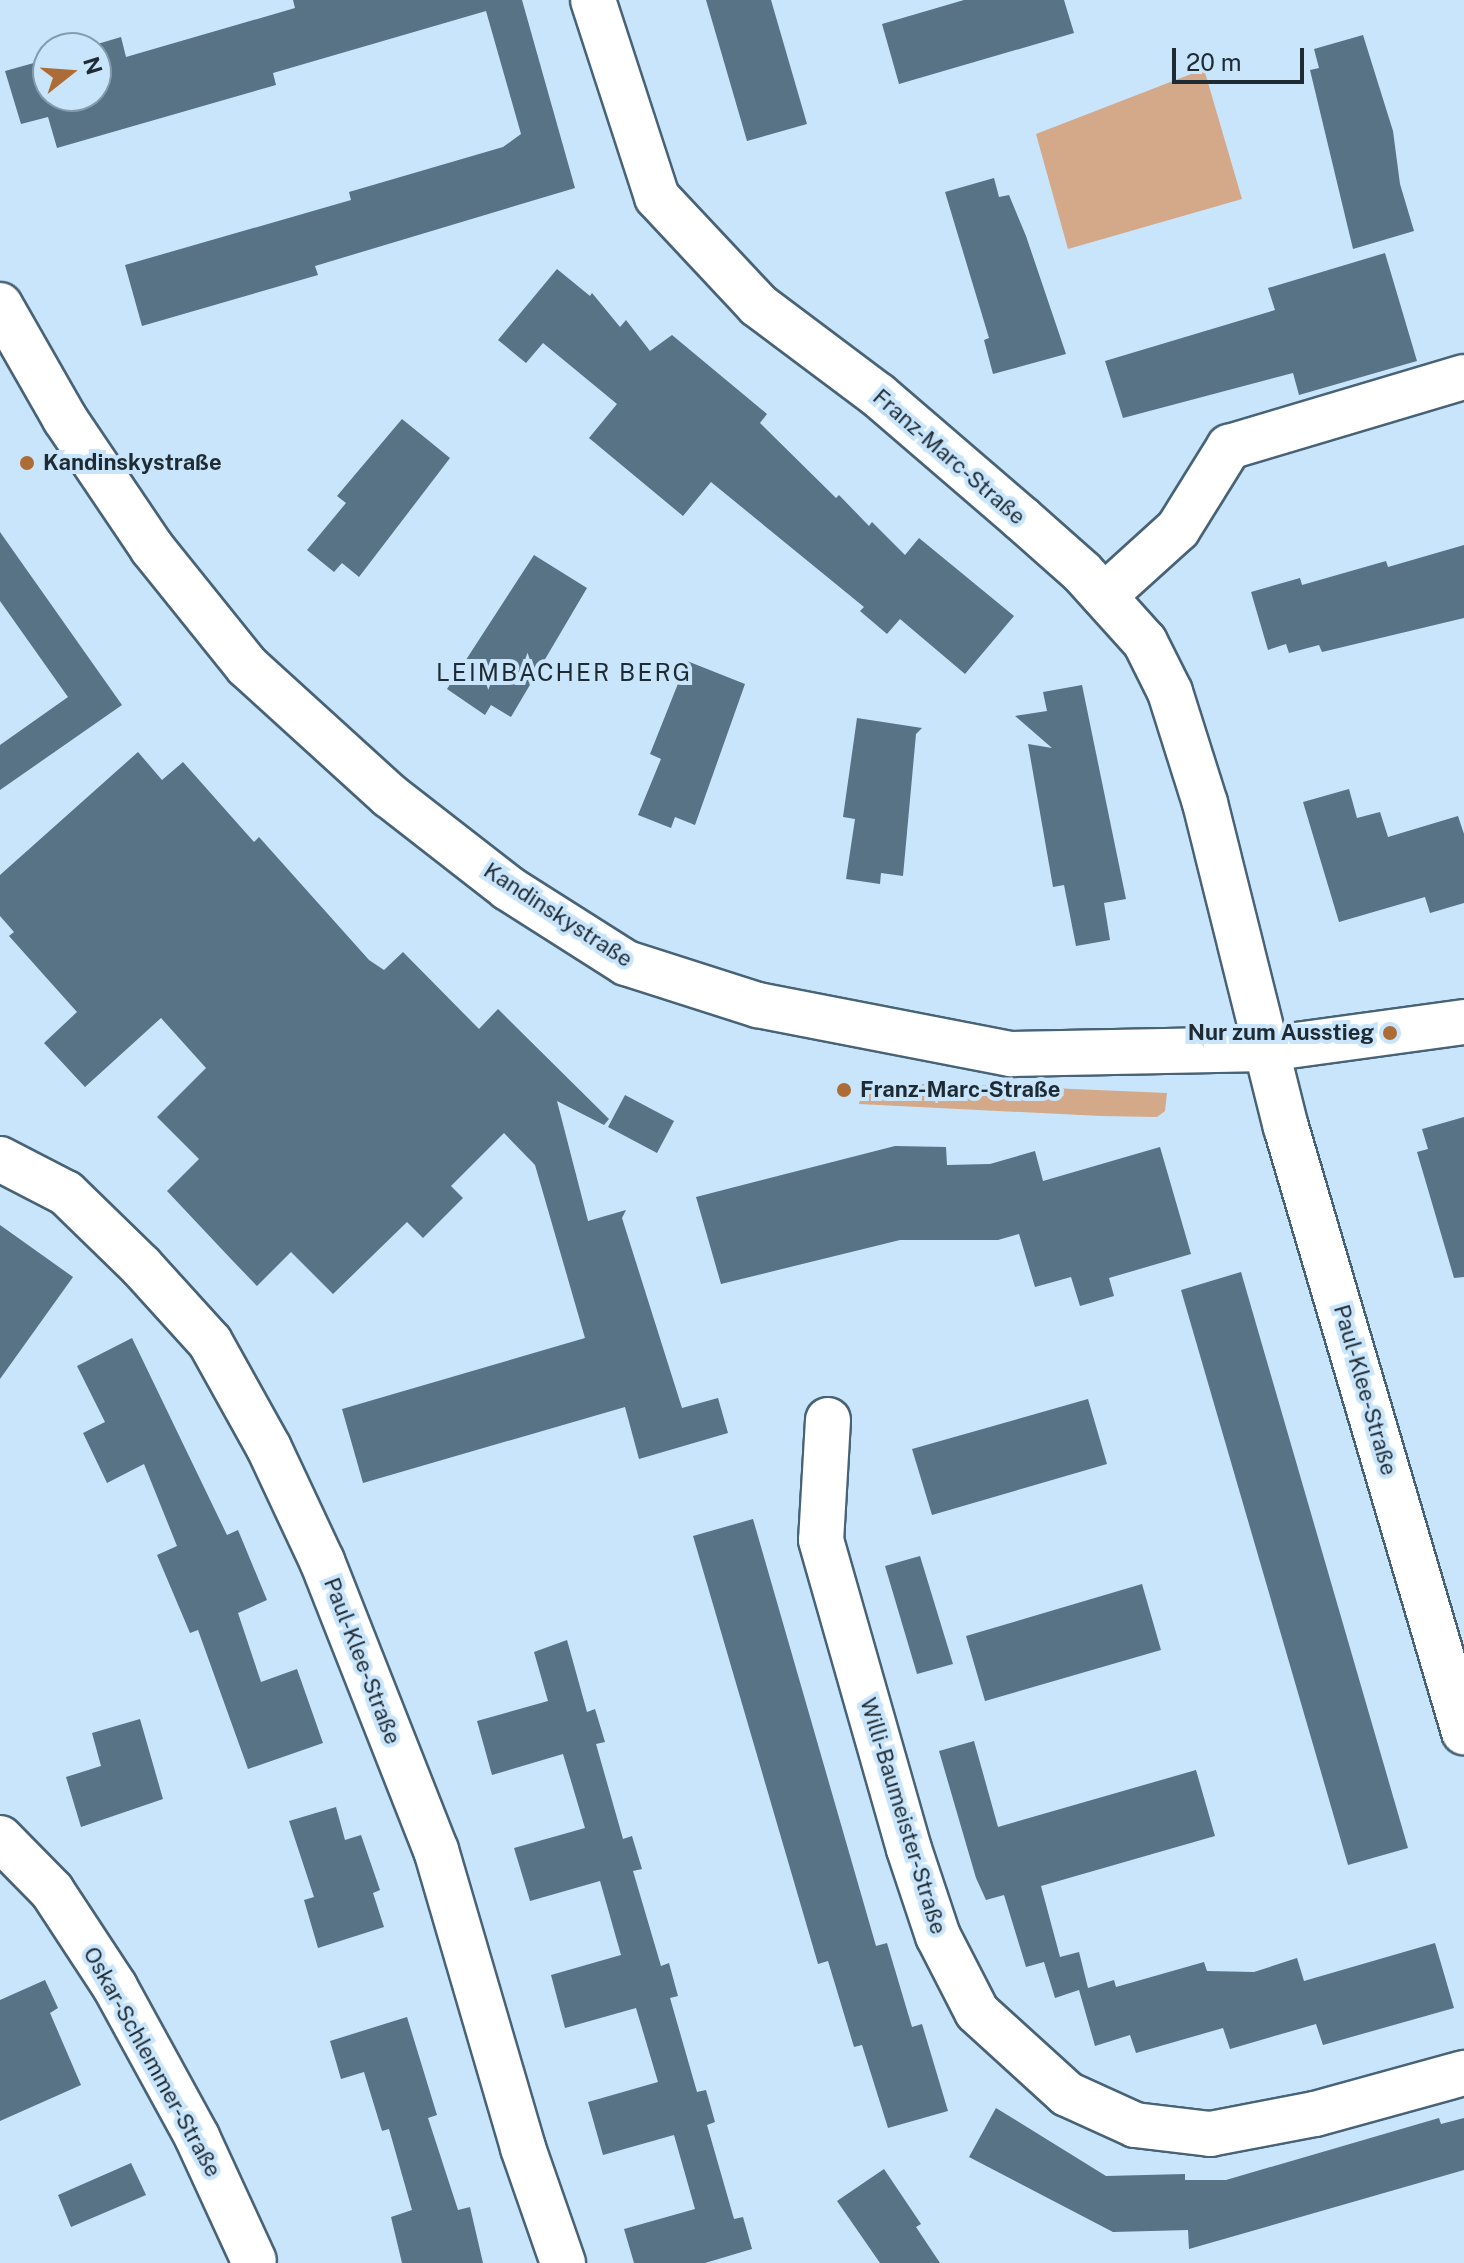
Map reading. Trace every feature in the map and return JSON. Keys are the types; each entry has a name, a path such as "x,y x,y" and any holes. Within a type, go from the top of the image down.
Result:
{"street":[{"name":"Franz-Marc-Straße","path":"593,0 657,197 758,305 878,395 1104,596 1145,642 1170,692 1205,803 1267,1049"},
{"name":"Kandinskystraße","path":"0,305 65,419 152,548 247,666 425,823 508,888 626,963 758,1005 1011,1054 1267,1049 1464,1022"},
{"path":"1104,596 1178,529 1229,447 1464,377"},
{"name":"Paul-Klee-Straße","path":"1267,1049 1462,1715"},
{"name":"Paul-Klee-Straße","path":"0,1159 66,1193 141,1266 210,1342 269,1448 322,1561 436,1850 523,2148 563,2263"},
{"name":"Willi-Baumeister-Straße","path":"828,1420 821,1540 909,1849 938,1936 977,2012 1067,2094 1135,2125 1210,2134 1315,2114 1464,2073"},
{"name":"Oskar-Schlemmer-Straße","path":"0,1838 52,1891 115,1987 210,2164 254,2261"}],"shaded area":[{"path":"1204,69 1242,199 1068,249 1036,134"},
{"path":"863,1084 956,1084 1167,1093 1165,1111 1157,1117 1101,1116 859,1104"}],"building":[{"path":"293,0 522,0 575,188 315,266 318,275 142,326 125,265 351,200 349,192 503,147 521,134 486,11 273,73 276,85 57,148 48,117 21,124 5,71 32,63 32,112 112,112 112,40 121,37 126,57 295,8"},
{"path":"706,0 771,0 807,124 747,141"},
{"path":"964,0 1064,0 1074,33 899,84 882,24"},
{"path":"1363,35 1393,131 1400,184 1414,231 1353,249 1310,70 1319,68 1314,49"},
{"path":"994,178 999,197 1009,195 1026,236 1066,354 993,374 984,340 989,338 945,192"},
{"path":"1385,253 1417,361 1299,395 1293,373 1123,418 1105,361 1275,310 1268,288"},
{"path":"557,269 590,296 592,293 620,327 626,320 650,351 672,335 767,414 760,423 836,498 839,495 869,526 872,522 905,555 919,538 1014,616 965,674 900,619 887,634 860,611 864,607 711,482 683,516 589,438 617,404 543,343 526,363 498,340"},
{"path":"402,419 450,458 359,577 342,563 334,572 307,550 346,503 337,496"},
{"path":"0,532 122,705 0,790 0,745 68,697 0,601"},
{"path":"1464,545 1464,618 1322,652 1319,645 1289,653 1286,644 1268,650 1251,592 1300,578 1302,585 1386,561 1388,567"},
{"path":"534,555 587,588 511,717 491,705 485,715 447,689"},
{"path":"687,661 745,684 695,825 675,817 671,828 638,815 661,759 650,754"},
{"path":"1082,685 1126,899 1104,903 1110,940 1076,946 1064,885 1053,887 1028,744 1052,748 1015,716 1047,711 1043,692"},
{"path":"857,718 922,728 916,734 903,876 881,873 880,884 846,879 855,819 843,817"},
{"path":"138,752 162,780 183,762 254,842 259,837 369,960 384,970 403,952 479,1029 498,1009 609,1119 604,1125 557,1101 588,1221 626,1210 622,1218 682,1408 718,1398 728,1433 639,1459 625,1407 363,1483 342,1409 585,1338 535,1165 504,1133 451,1186 463,1198 423,1238 407,1222 333,1294 291,1252 257,1286 231,1259 167,1191 199,1159 157,1117 206,1068 161,1018 85,1087 44,1043 77,1012 9,936 14,932 0,916 0,875"},
{"path":"1349,789 1357,818 1380,812 1388,837 1458,816 1464,834 1464,903 1430,913 1425,897 1339,922 1303,802"},
{"path":"625,1095 674,1121 657,1153 608,1127"},
{"path":"1464,1117 1464,1277 1454,1278 1417,1152 1428,1149 1422,1129"},
{"path":"895,1146 946,1147 947,1165 990,1164 1035,1151 1043,1181 1160,1147 1191,1254 1109,1278 1114,1296 1080,1306 1071,1277 1035,1287 1019,1234 998,1240 900,1240 721,1284 696,1197"},
{"path":"0,1225 73,1277 0,1379"},
{"path":"1241,1272 1408,1848 1348,1865 1181,1290"},
{"path":"132,1338 227,1535 238,1530 267,1600 238,1613 261,1682 297,1669 323,1743 248,1769 198,1630 190,1633 157,1555 177,1546 144,1464 107,1483 83,1433 105,1422 77,1366"},
{"path":"1088,1399 1107,1464 932,1515 912,1449"},
{"path":"753,1519 876,1946 887,1943 912,2027 922,2024 948,2111 888,2128 862,2045 854,2047 828,1961 818,1964 693,1536"},
{"path":"920,1556 953,1664 917,1674 885,1566"},
{"path":"1142,1584 1161,1650 985,1701 966,1636"},
{"path":"567,1640 587,1712 595,1709 605,1742 596,1744 623,1839 632,1836 642,1869 633,1871 661,1966 669,1963 678,1996 670,1998 697,2092 706,2090 715,2122 707,2125 734,2219 743,2217 752,2249 705,2263 634,2263 624,2229 695,2209 674,2135 603,2155 588,2102 658,2082 636,2008 565,2028 551,1975 621,1955 600,1881 530,1901 514,1848 585,1828 563,1754 492,1775 477,1721 548,1701 534,1652"},
{"path":"140,1719 163,1799 81,1827 66,1777 101,1766 92,1733"},
{"path":"974,1741 998,1827 1196,1770 1215,1836 1041,1886 1060,1957 1079,1952 1088,1988 1114,1980 1116,1987 1204,1962 1207,1971 1254,1972 1297,1958 1304,1981 1435,1943 1454,2008 1323,2045 1316,2024 1230,2049 1223,2028 1136,2053 1130,2035 1095,2046 1079,1990 1055,1998 1044,1962 1026,1967 1004,1895 986,1900 976,1878 939,1751"},
{"path":"336,1807 345,1840 361,1835 380,1890 373,1893 384,1927 318,1948 304,1900 314,1897 289,1821"},
{"path":"45,1980 58,2008 50,2013 81,2085 0,2121 0,2000"},
{"path":"407,2017 437,2115 428,2118 458,2210 470,2207 483,2263 402,2263 391,2217 412,2210 389,2129 382,2131 364,2072 341,2079 330,2041"},
{"path":"996,2108 1106,2176 1185,2174 1185,2180 1226,2180 1439,2118 1441,2124 1464,2118 1464,2170 1189,2249 1188,2230 1113,2232 969,2157"},
{"path":"131,2163 146,2195 71,2227 58,2195"},
{"path":"884,2169 921,2224 916,2227 940,2263 880,2263 837,2201"}],"place":[{"name":"Kandinskystraße","path":"27,463"},
{"name":"Nur zum Ausstieg","path":"1390,1033"},
{"name":"Franz-Marc-Straße","path":"844,1090"}],"district":[{"name":"LEIMBACHER BERG","path":"564,673"}]}
